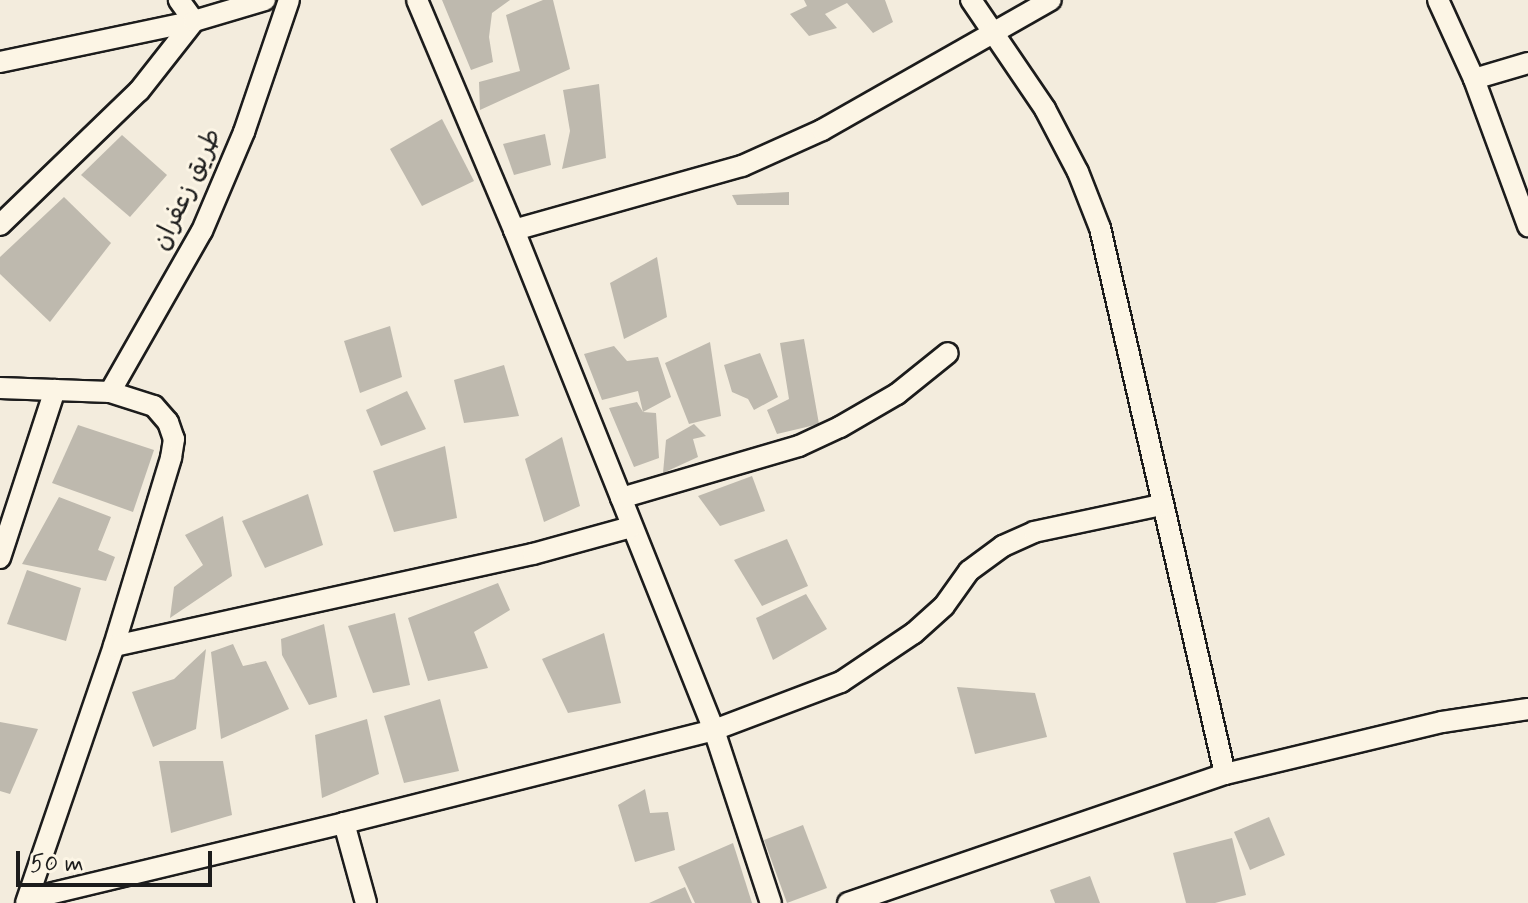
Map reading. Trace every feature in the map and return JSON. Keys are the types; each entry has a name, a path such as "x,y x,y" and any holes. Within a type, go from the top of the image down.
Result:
{"street":[{"path":"179,0 194,21"},
{"path":"0,62 194,21 265,0"},
{"name":"طريق زعفران","path":"110,392 202,231 244,132 289,0"},
{"path":"417,0 514,230 714,730 771,903"},
{"path":"971,0 1045,109 1078,172 1100,228 1225,774"},
{"path":"514,230 742,166 822,130 912,77 996,34 1051,0"},
{"path":"1438,0 1474,79 1528,226"},
{"path":"0,225 139,91 194,21"},
{"path":"1474,79 1528,63"},
{"path":"621,498 799,446 897,394 948,353"},
{"path":"0,388 110,392 154,406 168,422 174,439 171,458 114,646 27,901"},
{"path":"0,558 55,390"},
{"path":"27,901 714,730 841,682 914,633 944,606 969,571 1003,546 1034,532 1161,505"},
{"path":"114,646 533,554 631,527"},
{"path":"848,903 1225,774 1442,722 1528,709"},
{"path":"344,823 366,903"}],"building":[{"path":"442,0 510,0 492,13 489,37 493,62 471,70"},
{"path":"543,0 553,0 570,69 480,110 479,82 520,71 506,15"},
{"path":"804,0 885,0 893,22 873,33 847,3 825,14 837,28 809,36 790,14 807,6"},
{"path":"599,84 606,158 562,169 570,131 563,90"},
{"path":"442,119 474,181 422,206 390,149"},
{"path":"545,134 551,165 514,175 503,144"},
{"path":"122,135 167,175 130,217 81,175"},
{"path":"789,192 789,205 737,205 732,195"},
{"path":"64,197 111,243 50,322 0,274 0,257"},
{"path":"657,257 667,317 624,339 610,283"},
{"path":"390,326 402,377 360,393 344,341"},
{"path":"804,339 819,424 777,434 767,410 789,399 780,343"},
{"path":"710,342 721,416 689,424 665,363"},
{"path":"614,346 627,361 658,357 671,397 643,412 638,391 602,400 584,354"},
{"path":"760,353 778,397 754,410 748,399 732,392 724,365"},
{"path":"504,365 519,416 464,423 454,380"},
{"path":"407,391 426,429 381,446 366,410"},
{"path":"637,402 643,412 656,413 659,458 634,467 609,408"},
{"path":"694,424 706,436 693,439 698,457 663,473 666,440"},
{"path":"78,425 154,450 133,512 52,483"},
{"path":"562,437 580,506 544,522 525,459"},
{"path":"445,446 457,518 394,532 373,471"},
{"path":"752,476 765,511 720,526 698,496"},
{"path":"308,494 323,545 265,568 242,521"},
{"path":"59,497 111,517 98,550 115,557 106,581 22,564"},
{"path":"223,516 232,576 170,618 174,587 203,565 185,535"},
{"path":"787,539 808,586 762,606 734,560"},
{"path":"27,570 81,588 66,641 7,624"},
{"path":"498,583 510,610 474,632 488,668 428,681 408,618"},
{"path":"806,594 827,629 773,660 756,618"},
{"path":"395,613 410,685 373,693 348,626"},
{"path":"324,624 337,697 309,705 282,655 281,639"},
{"path":"604,633 621,703 568,713 542,659"},
{"path":"233,644 243,666 266,661 289,709 221,739 211,652"},
{"path":"206,649 196,729 153,747 132,692 174,679"},
{"path":"957,687 1035,693 1047,737 975,754"},
{"path":"440,699 459,771 404,783 384,716"},
{"path":"367,719 379,774 322,798 315,735"},
{"path":"0,722 38,729 10,794 0,791"},
{"path":"159,761 223,761 232,815 171,833"},
{"path":"645,789 650,813 668,812 675,850 635,862 618,805"},
{"path":"1269,817 1285,855 1250,870 1234,832"},
{"path":"803,825 827,888 787,903 764,840"},
{"path":"1232,838 1246,895 1215,903 1186,903 1173,853"},
{"path":"733,843 752,903 695,903 678,867"},
{"path":"1090,876 1100,903 1055,903 1050,890"},
{"path":"685,887 692,903 649,903"}]}
